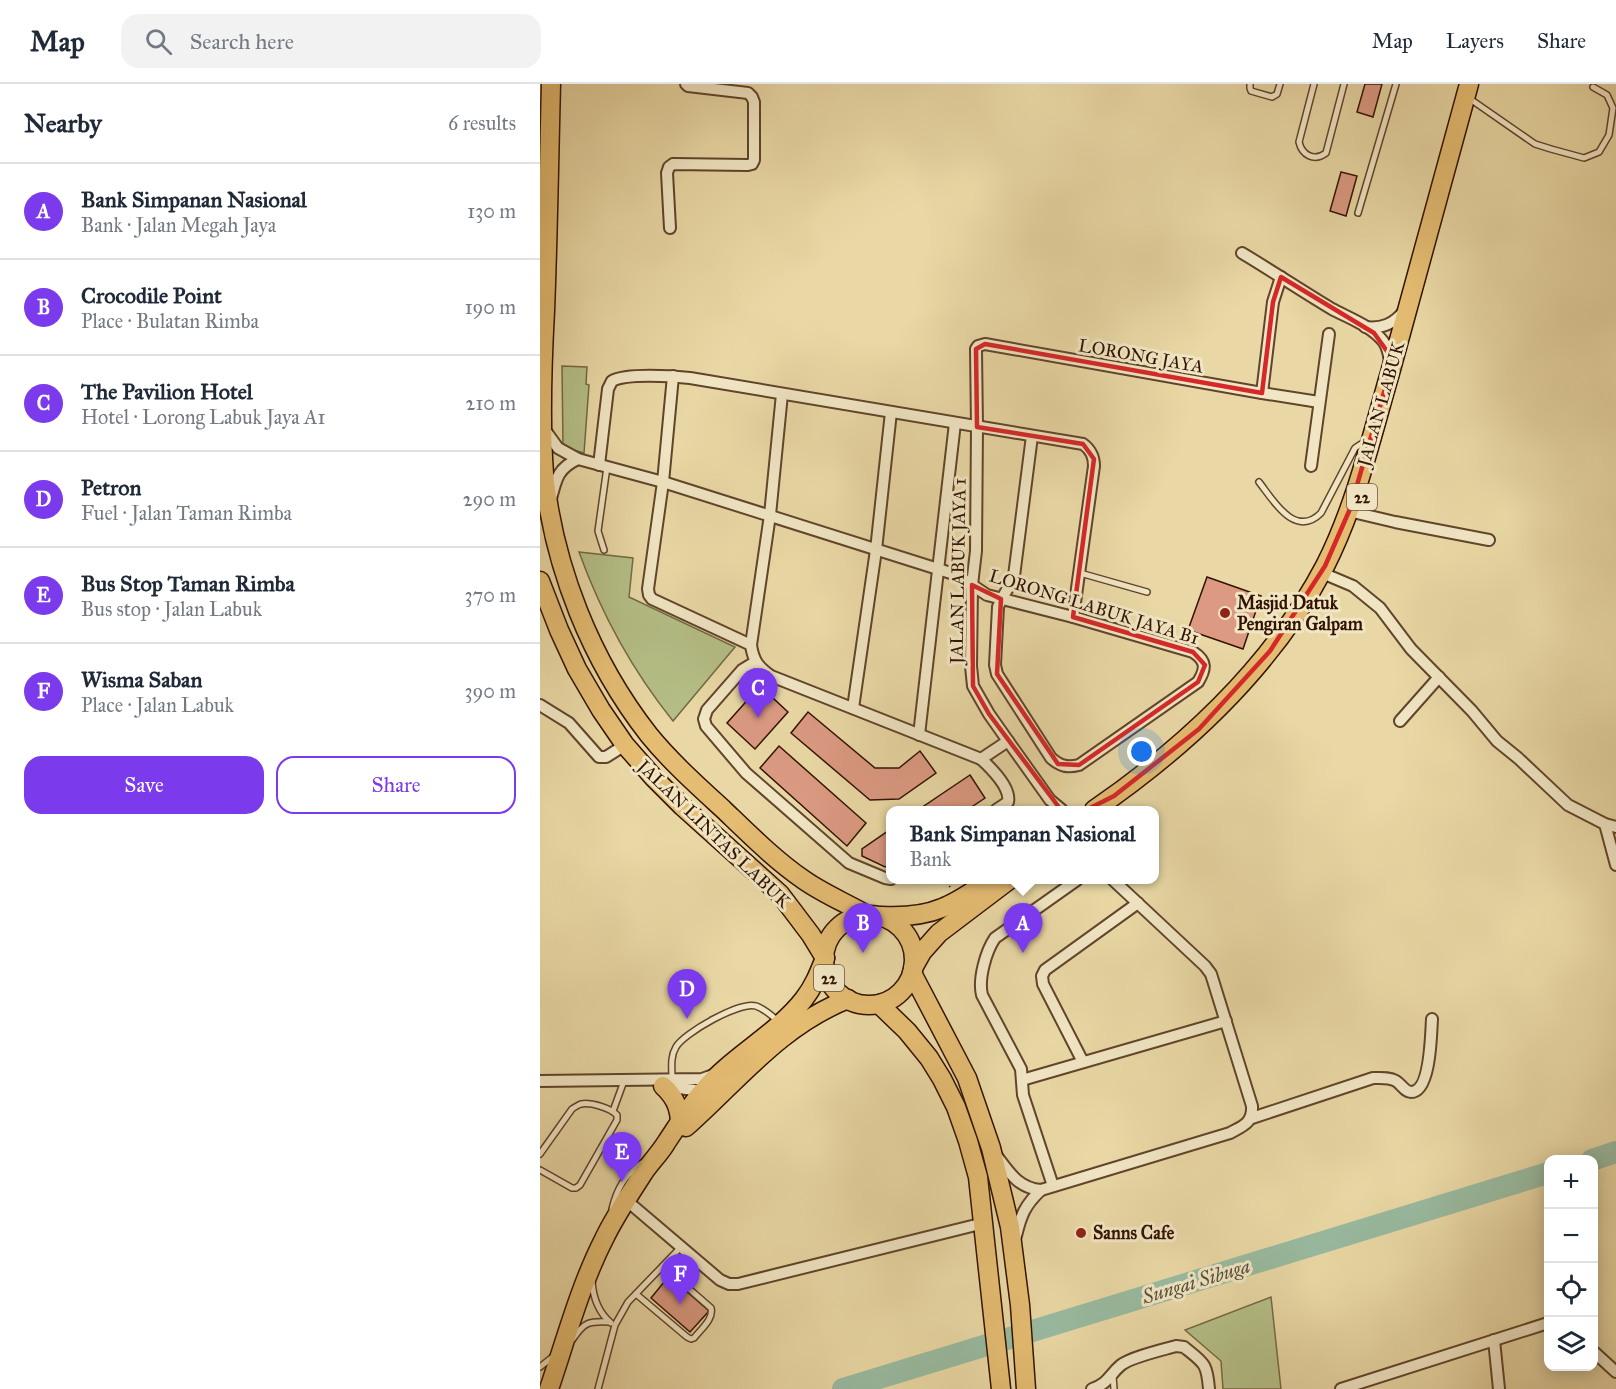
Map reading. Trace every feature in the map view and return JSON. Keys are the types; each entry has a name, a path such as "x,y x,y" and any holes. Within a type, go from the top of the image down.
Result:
{"main road":[{"name":"JALAN LINTAS LABUK","path":"551,84 540,420 543,472 556,546 594,648 621,695 649,735 677,765 743,828 802,878 822,892 874,916"},
{"name":"JALAN LABUK","path":"1110,803 1199,729 1232,696 1270,651 1325,566 1350,509 1473,90"},
{"name":"JALAN LABUK","path":"1110,803 1139,785 1219,721 1250,689 1272,660 1327,575 1344,542 1357,513 1379,447 1473,90"},
{"name":"JALAN LINTAS LABUK","path":"540,581 577,669 625,745 682,806 780,894 825,958"},
{"name":"22","path":"879,1004 858,1003 835,989 825,966 827,945 833,934 842,924 854,918 905,917 944,908 983,884"},
{"path":"1000,1389 984,1223 978,1177 968,1141 956,1107 929,1058 907,1031 879,1004 888,1001 903,990 922,952 939,933 1002,884"},
{"path":"874,916 893,921 903,930 910,942 914,955 913,971 967,1078 991,1148 1010,1227 1020,1305 1026,1389"},
{"path":"549,1389 548,1368 562,1349 592,1266 626,1200 702,1091 721,1071 784,1028 790,1014 814,984 825,958"},
{"name":"22","path":"666,1144 759,1057 784,1028 848,999"},
{"path":"702,1091 718,1089 747,1062 759,1057"},
{"path":"668,1083 679,1110 680,1120"}],"street":[{"path":"670,228 667,173 669,167 673,164 748,165 754,160 752,97 747,93 686,84"},
{"path":"1242,253 1383,340 1389,354 1390,372"},
{"path":"1281,277 1273,302 1262,393 1319,402"},
{"path":"1365,327 1380,327 1389,324 1402,313 1410,300"},
{"path":"1311,466 1329,334"},
{"name":"LORONG JAYA","path":"977,427 975,352 978,346 985,344 1262,393"},
{"path":"674,376 649,595 652,599 750,645"},
{"path":"603,466 608,389 612,381 621,377 674,376 1083,444 1091,452 1094,466 1073,617"},
{"path":"782,394 770,515 750,645 755,662 760,669 771,676 981,759 993,770 1009,793 1008,802 1002,806"},
{"path":"853,708 876,550 891,412"},
{"name":"LORONG LABUK JAYA B1","path":"540,420 550,439 558,448 578,459 663,482 957,575 987,595 1194,652 1205,665 1203,674 1198,682 1079,765 1058,764 1051,758 997,674 995,666 998,607 1001,599"},
{"path":"920,735 955,423"},
{"name":"JALAN LABUK JAYA 1","path":"977,427 976,551 972,585 971,666 973,686 989,714 1051,805"},
{"path":"1001,599 1014,576 1032,436"},
{"path":"548,508 555,482 561,471 578,459"},
{"path":"1357,513 1489,540"},
{"path":"1327,575 1353,586 1380,608 1411,649 1472,711 1497,741 1568,805 1611,825 1616,865"},
{"path":"755,662 742,670 707,710 704,718 706,726 746,773 849,863 886,878"},
{"path":"1400,721 1439,677"},
{"path":"540,705 569,723 599,757 606,757 625,745"},
{"path":"981,759 1008,741"},
{"path":"1090,806 1110,803"},
{"path":"1053,1186 1023,1095 1021,1069 982,995 980,984 989,947 994,938 1070,884"},
{"path":"1118,884 1208,970 1252,1106 1252,1118"},
{"path":"1083,1062 1043,984 1042,976 1045,970 1138,903"},
{"path":"1013,1249 1024,1209 1041,1190 1230,1133 1252,1118 1373,1078 1387,1078 1396,1081 1407,1091 1416,1090 1427,1071 1432,1019"},
{"path":"1022,1080 1226,1021"},
{"path":"540,1081 668,1083 702,1079 721,1071"},
{"path":"668,1083 702,1091"},
{"path":"991,1148 1013,1178 1031,1189 1041,1190"},
{"path":"626,1200 720,1280 729,1284 738,1284 984,1223"},
{"path":"1341,1389 1377,1383 1544,1324"},
{"path":"1494,1340 1498,1389"},
{"path":"1092,1389 1113,1376 1121,1365 1176,1346 1184,1347 1204,1363 1208,1372 1209,1389"},
{"path":"1598,1356 1616,1372"}],"lane":[{"path":"1250,84 1251,91 1272,97 1277,94 1280,84"},
{"path":"1314,84 1299,142 1305,153 1318,158 1326,153 1344,84"},
{"path":"1358,213 1395,84"},
{"path":"1473,90 1535,144 1584,158 1599,152 1609,135 1613,108 1607,95 1593,87"},
{"path":"1259,482 1285,514 1293,520 1304,521 1316,518 1322,513 1355,448 1361,444 1370,444"},
{"path":"603,466 598,531 604,550"},
{"path":"1080,573 1147,592"},
{"path":"668,1083 672,1056 677,1045 698,1028 729,1011 747,1005 756,1006 784,1028"},
{"path":"613,1111 624,1081"},
{"path":"540,1154 572,1109 580,1104 613,1111 617,1115 617,1120 580,1185 576,1188 540,1170"},
{"path":"605,1237 615,1197 622,1182 632,1170 666,1144"},
{"path":"598,1389 615,1325 628,1302 682,1246"},
{"path":"592,1266 595,1299 599,1309 609,1322 615,1325"},
{"path":"636,1294 687,1337 694,1338 713,1312 663,1266"},
{"path":"548,1368 584,1325 588,1322 609,1322"},
{"path":"1113,1376 1114,1389"}],"highlighted area":[{"path":"1281,277 1374,333 1389,354 1390,372 1350,509 1325,566 1270,651 1199,729 1114,796 1080,813 1061,810 989,714 973,686 972,585 1001,599 997,674 1058,764 1079,765 1198,682 1205,665 1193,652 1073,617 1094,459 1083,444 977,427 976,349 985,344 1262,393 1273,302"}],"green space":[{"path":"562,366 587,367 586,384 589,385 584,453 563,447"},
{"path":"579,552 633,558 629,597 735,647 673,721 644,682 619,640 597,597"},
{"path":"1271,1297 1281,1389 1223,1389 1221,1361 1185,1330"}],"building":[{"path":"1365,84 1382,84 1373,117 1357,112"},
{"path":"1341,172 1357,176 1346,216 1330,211"},
{"name":"Masjid Datuk Pengiran Galpam","path":"1207,577 1261,596 1243,649 1188,630"},
{"path":"760,686 788,712 755,749 727,723"},
{"path":"808,712 875,768 899,768 920,751 936,773 899,799 870,800 791,733"},
{"path":"779,746 866,823 847,846 760,768"},
{"path":"970,775 985,798 973,806 924,806"},
{"path":"886,832 886,866 862,856 862,849"},
{"path":"669,1276 709,1311 690,1332 651,1298"}],"waterway":[{"name":"Sungai Sibuga","path":"1598,1158 1616,1152"},
{"name":"Sungai Sibuga","path":"843,1389 1544,1174"}],"place":[{"name":"Masjid Datuk Pengiran Galpam","path":"1225,613"},
{"name":"The Pavilion Hotel","path":"758,718"},
{"name":"Crocodile Point","path":"863,953"},
{"name":"Bank Simpanan Nasional","path":"1023,953"},
{"name":"Petron","path":"687,1019"},
{"name":"Bus Stop Taman Rimba","path":"622,1182"},
{"name":"Sanns Cafe","path":"1081,1233"},
{"name":"Wisma Saban","path":"680,1304"}]}
